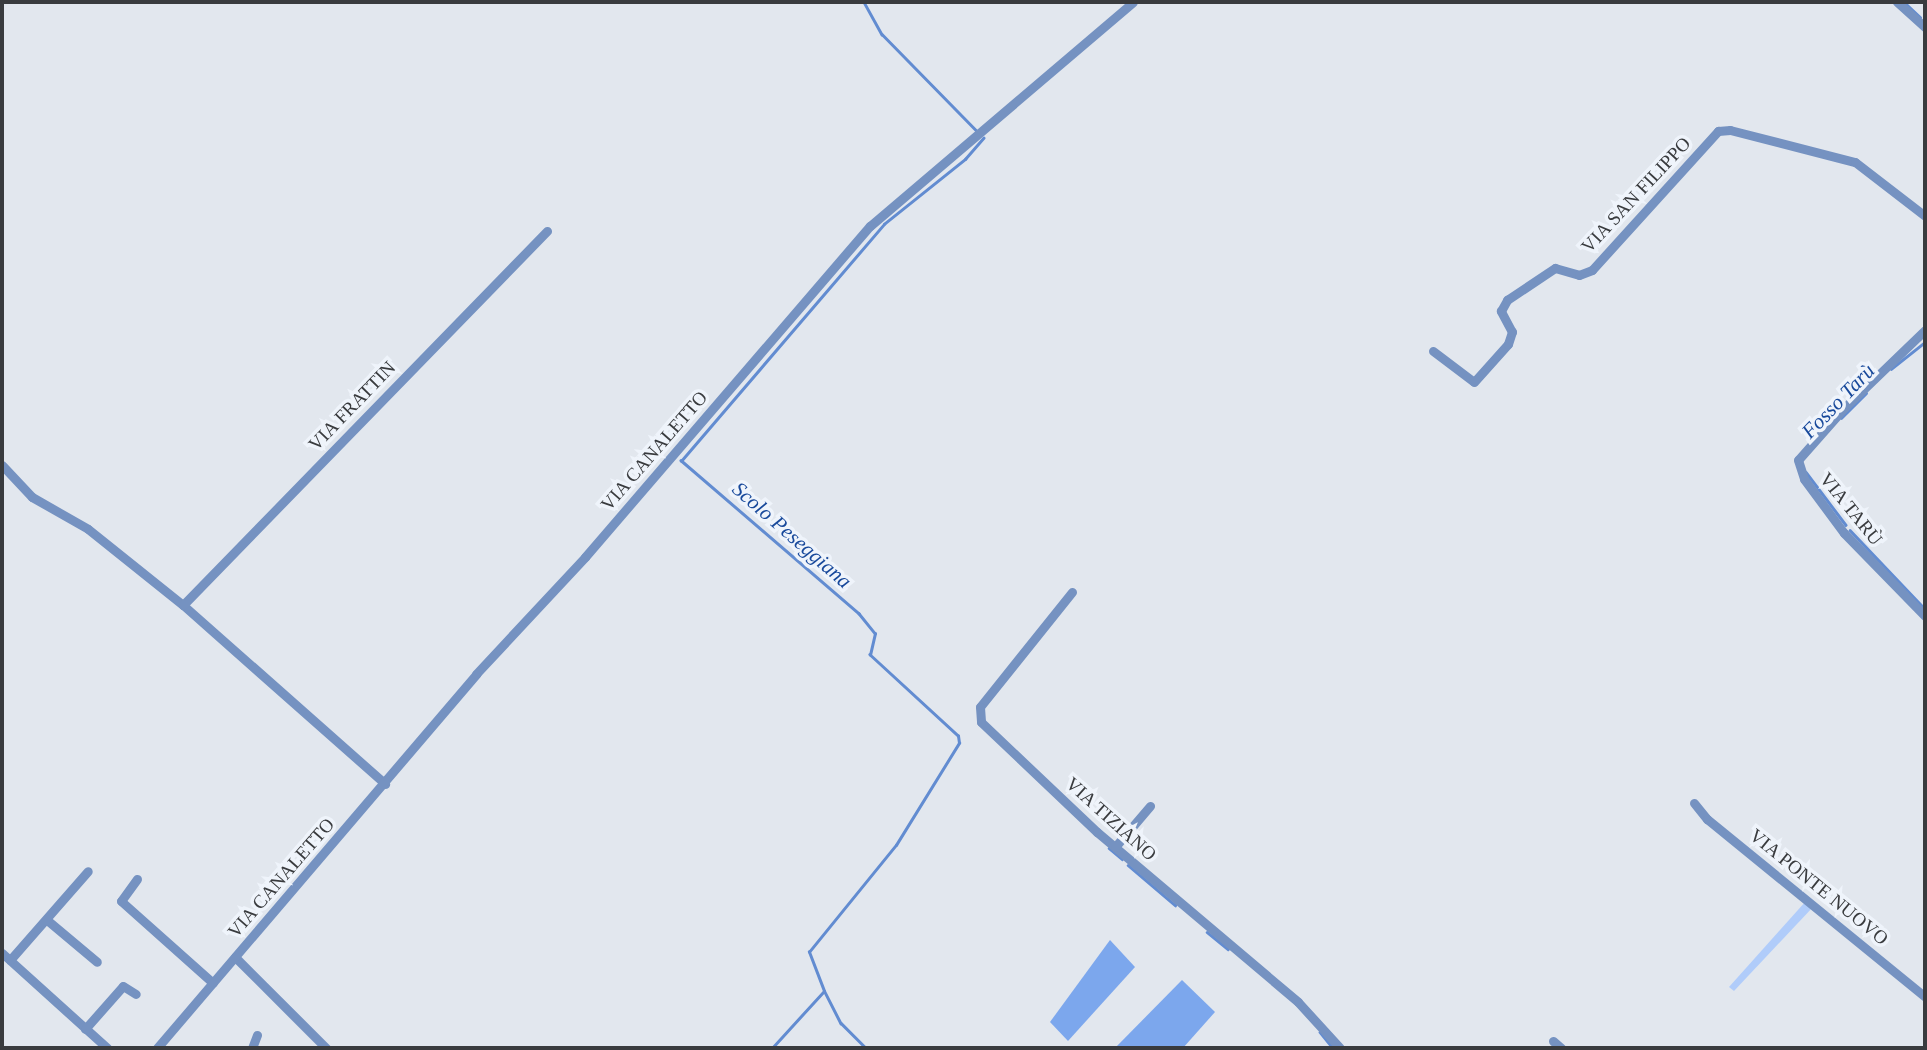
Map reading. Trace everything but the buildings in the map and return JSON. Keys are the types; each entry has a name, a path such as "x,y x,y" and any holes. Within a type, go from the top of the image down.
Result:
{"street":[{"name":"VIA CANALETTO","path":"157,1048 385,784 475,674 585,557 870,226 1133,2"},
{"path":"1897,2 1925,27"},
{"name":"VIA SAN FILIPPO","path":"1433,351 1474,382 1508,344 1513,332 1501,311 1507,300 1555,268 1579,275 1591,270 1718,131 1730,130 1855,163 1925,216"},
{"name":"VIA FRATTIN","path":"183,605 547,232"},
{"name":"VIA TARÙ","path":"1925,330 1844,408 1798,460 1804,479 1844,533 1925,616"},
{"path":"2,465 32,497 88,529 183,605 385,784"},
{"name":"VIA TIZIANO","path":"1072,592 980,707 978,716 1115,847 1298,1002 1340,1048"},
{"name":"VIA PONTE NUOVO","path":"1694,803 1707,819 1925,997"},
{"path":"1115,847 1150,806"},
{"path":"88,871 47,920 6,957 107,1048"},
{"path":"137,879 121,901 213,983"},
{"path":"47,920 97,962"},
{"name":"VIA CANALETTO","path":"235,957 326,1048"},
{"path":"85,1029 123,986 135,994"},
{"path":"252,1048 257,1034"},
{"path":"1553,1041 1561,1048"}],"shaded area":[{"path":"1806,901 1813,907 1734,991 1729,987"},
{"path":"1110,940 1135,967 1068,1041 1050,1022"},
{"path":"1182,980 1215,1012 1183,1048 1115,1048"}],"waterway":[{"name":"Scolo Peseggiana","path":"864,2 882,34 977,131"},
{"name":"Fosso Tarù","path":"1904,2 1920,17"},
{"name":"Scolo Peseggiana","path":"772,1048 824,991 809,952 896,845 959,743 958,736 870,655 875,634 859,614 681,461 884,224 965,159 983,138"},
{"name":"Fosso Tarù","path":"1891,369 1925,342"},
{"name":"Fosso Tarù","path":"1841,418 1866,393"},
{"name":"Fosso Tarù","path":"1806,472 1846,525"},
{"name":"Fosso Tarù","path":"1850,530 1925,609"},
{"path":"1109,848 1122,859"},
{"path":"1128,865 1175,905"},
{"path":"1207,932 1228,949"},
{"name":"Scolo Peseggiana","path":"825,992 841,1023 866,1048"},
{"path":"1320,1032 1333,1048"}]}
